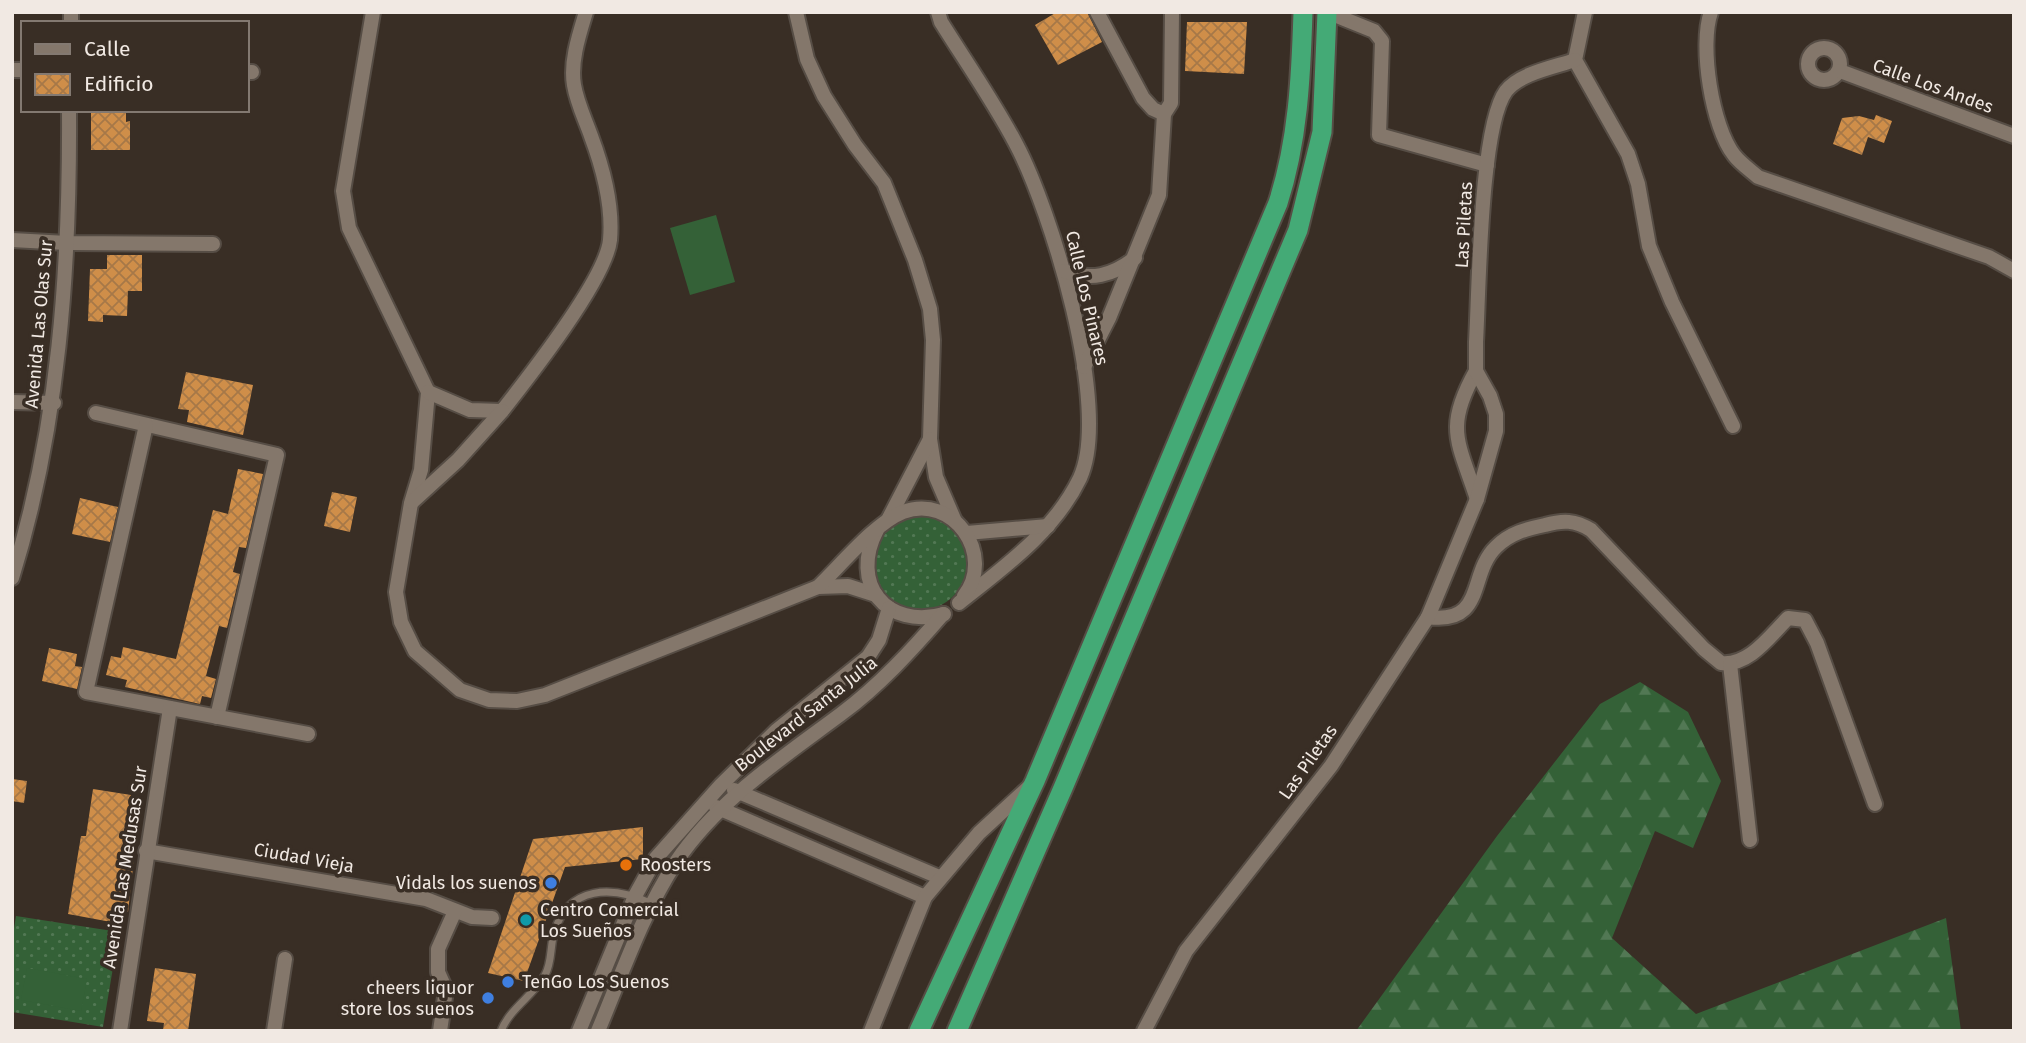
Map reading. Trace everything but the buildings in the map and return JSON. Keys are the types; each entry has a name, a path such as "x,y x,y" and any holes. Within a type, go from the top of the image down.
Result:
{"highway":[{"path":"919,1031 1035,781 1278,203 1291,155 1299,103 1303,12"},
{"path":"957,1031 1063,788 1298,230 1322,132 1327,12"}],"street":[{"path":"373,12 342,191 349,228 428,392 421,470 411,503 396,592 401,622 415,651 436,672 460,690 489,700 517,701 545,695 818,587 848,586 876,595"},
{"path":"411,503 458,460 502,411 544,357 600,269 610,242 604,180 573,83 576,45 586,12"},
{"path":"796,12 807,59 824,96 855,145 884,183 915,260 930,309 933,340 930,439 936,477 954,519 967,533 975,550 976,569 971,588 959,603 943,614 916,618 889,608 876,595 868,579 866,562 869,545 877,530"},
{"name":"Calle Los Pinares","path":"938,12 941,22 1016,144 1038,192 1064,271 1084,367 1087,436 1084,462 1072,493 1048,526 1017,557 959,603"},
{"path":"1097,12 1143,98 1153,109 1164,114"},
{"path":"1084,367 1136,257 1159,195 1164,114 1171,103 1172,12"},
{"path":"1327,12 1374,31 1382,41 1379,135 1487,165"},
{"path":"1585,12 1575,60 1628,155 1638,184 1649,246 1672,302 1733,426"},
{"path":"1711,12 1707,23 1706,56 1718,120 1733,154 1758,177 1989,257 2014,271"},
{"name":"Las Piletas","path":"1477,499 1458,439 1455,420 1461,398 1476,371 1487,165 1496,117 1506,90 1524,78 1575,60"},
{"name":"Calle Los Andes","path":"1840,71 2014,136"},
{"name":"Avenida Las Olas Sur","path":"12,578 54,403 67,243 69,112"},
{"path":"12,240 213,244"},
{"path":"1064,271 1082,278 1101,276 1118,271 1136,257"},
{"name":"Las Piletas","path":"1144,1031 1186,951 1331,766 1428,617 1477,499 1496,430 1496,414 1490,396 1476,371"},
{"path":"428,392 470,410 502,411"},
{"path":"12,402 54,403"},
{"path":"96,413 277,455 217,717"},
{"path":"146,425 86,692 308,734"},
{"path":"890,518 930,439"},
{"path":"818,587 890,518 905,511 922,509 954,519"},
{"path":"1428,617 1455,616 1465,609 1494,548 1516,532 1556,522 1576,521 1591,530 1704,649 1721,663 1731,664 1751,655 1788,618 1805,620 1817,643 1875,804"},
{"path":"967,533 1048,526"},
{"path":"579,1031 635,896 656,858 721,785 776,732 868,657 878,640 889,608"},
{"name":"Boulevard Santa Julia","path":"598,1031 652,904 677,860 722,810 769,765 842,713 896,667 943,614"},
{"path":"1731,664 1751,840"},
{"name":"Avenida Las Medusas Sur","path":"120,1031 170,708"},
{"path":"871,1031 925,897 939,877 979,833 1035,781"},
{"path":"721,785 939,877"},
{"path":"706,801 925,897"},
{"name":"Ciudad Vieja","path":"146,851 426,899 472,917 492,918"},
{"path":"440,1031 446,990 438,972 438,949 455,911"},
{"path":"274,1031 285,959"}],"lane":[{"path":"501,1031 511,1013 545,975 555,933 567,906 601,892 621,891 652,904"}],"green space":[{"path":"716,215 735,282 690,295 670,228"},
{"path":"920,516 938,520 953,530 963,545 967,563 963,581 953,596 938,606 920,610 902,606 887,596 877,581 873,563 877,545 887,530 902,520"},
{"path":"1640,682 1688,712 1721,781 1693,848 1655,831 1612,938 1696,1014 1946,918 1961,1031 1356,1031 1497,836 1600,704"},
{"path":"16,916 119,932 103,1027 12,1012 12,941"},
{"path":"27,968 87,979 81,1011 21,1000"}],"place":[{"name":"Roosters","path":"626,865"},
{"name":"Vidals los suenos","path":"551,883"},
{"name":"Centro Comercial Los Sueños","path":"526,920"},
{"name":"TenGo Los Suenos","path":"508,982"},
{"name":"cheers liquor store los suenos","path":"488,998"}]}
